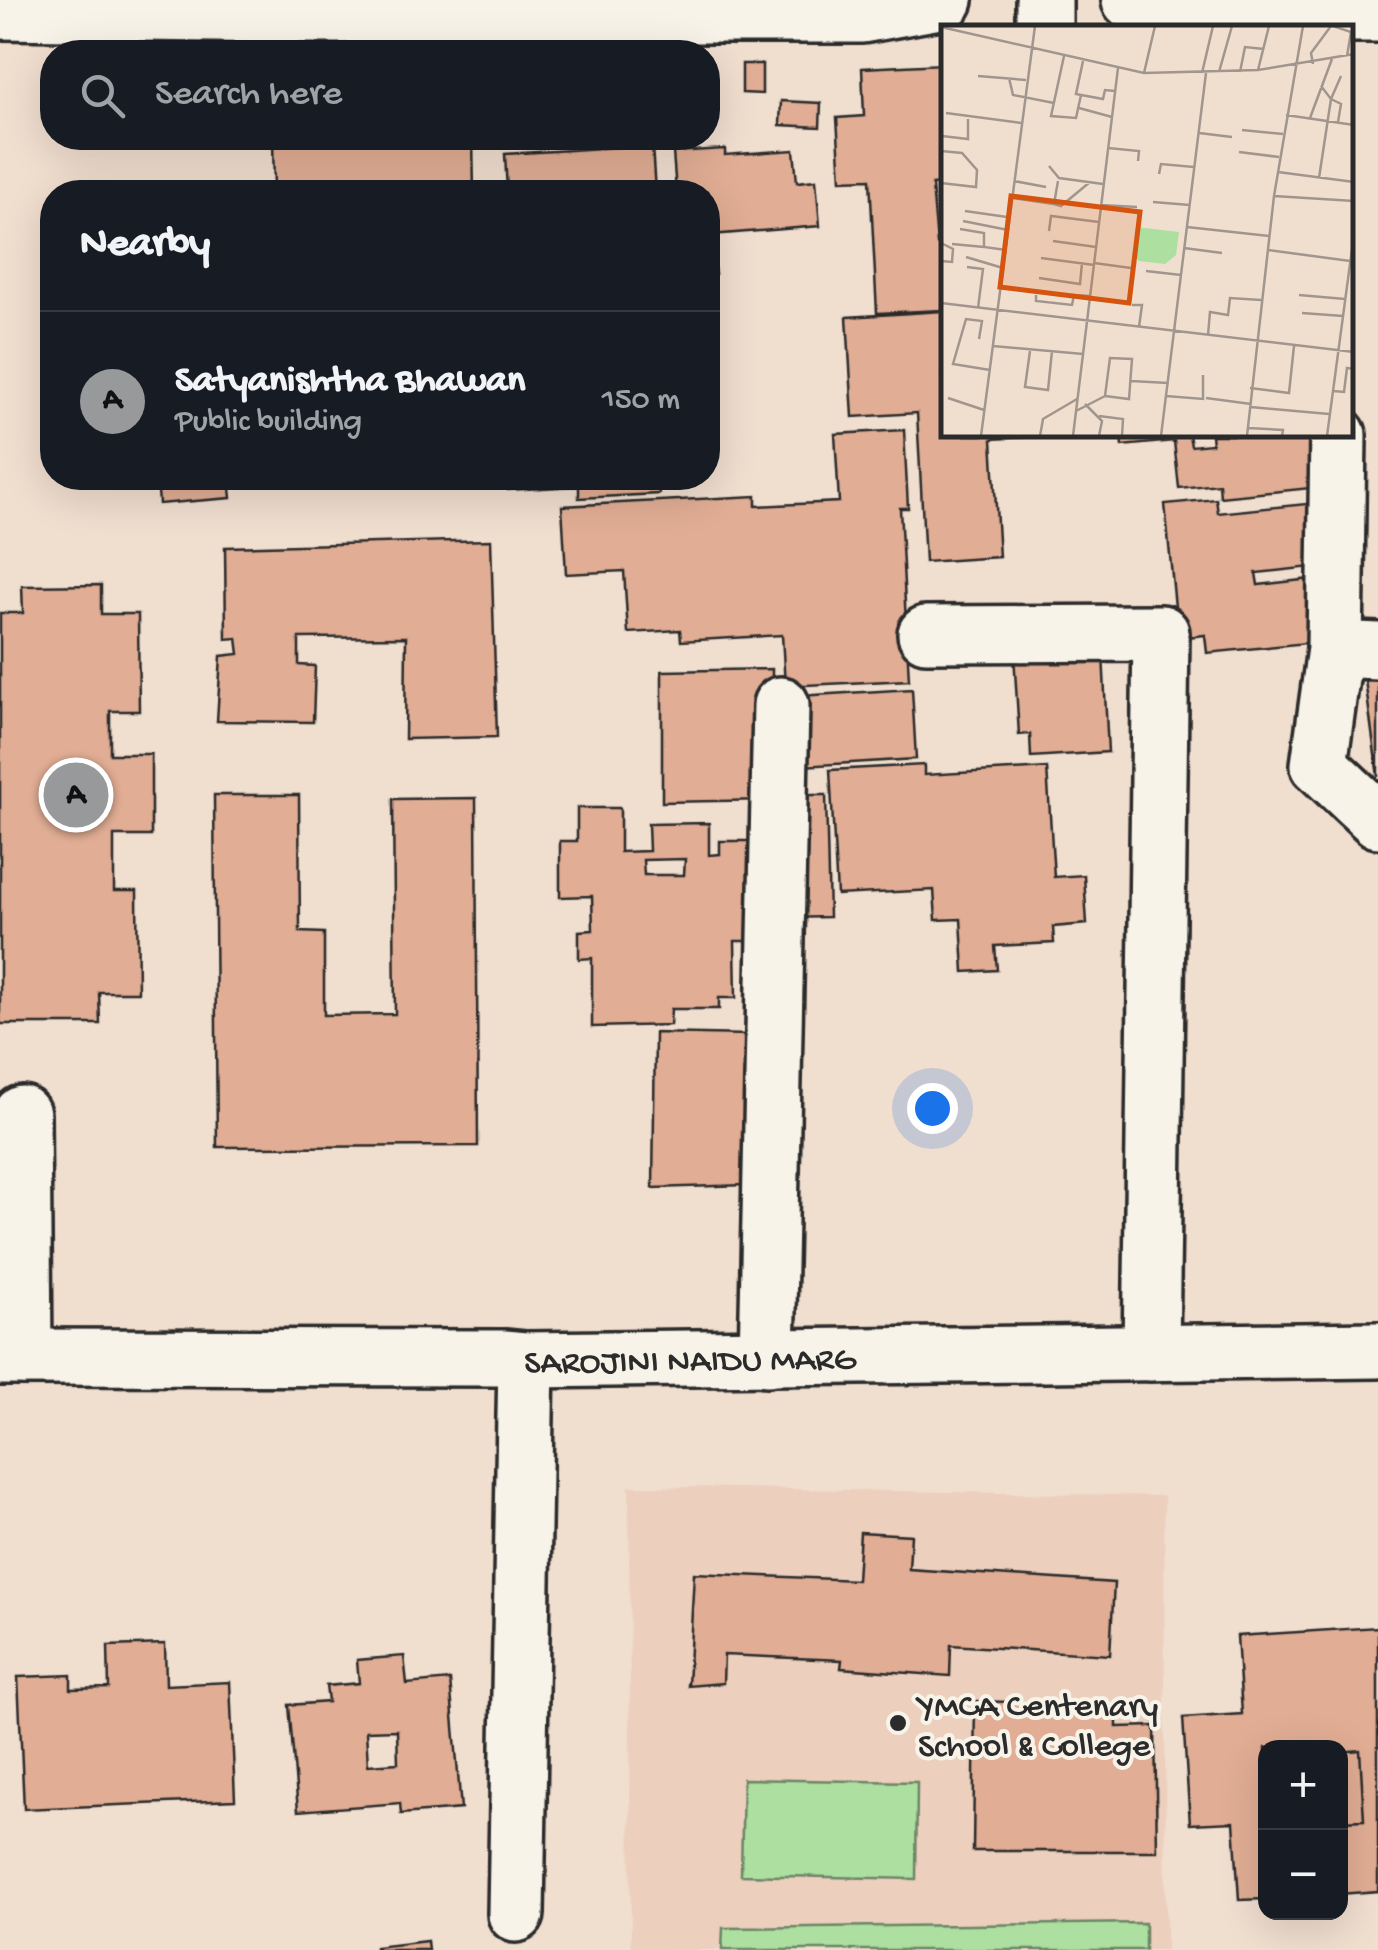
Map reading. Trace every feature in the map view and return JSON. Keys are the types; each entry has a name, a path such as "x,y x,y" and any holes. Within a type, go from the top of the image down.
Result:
{"street":[{"path":"0,11 863,7 945,0"},
{"path":"1130,0 1355,18"},
{"path":"1338,438 1356,650 1319,765 1378,820"},
{"path":"926,634 1161,633 1151,1353"},
{"path":"767,1358 781,705"},
{"path":"12,1357 22,1114"},
{"name":"SAROJINI NAIDU MARG","path":"12,1357 526,1360 1378,1350"},
{"path":"516,1914 526,1360"}],"shaded area":[{"name":"YMCA Centenary School & College","path":"629,1486 1164,1496 1166,1950 631,1950"}],"green space":[{"path":"743,1779 917,1782 916,1879 741,1875"},
{"path":"1145,1923 1145,1950 722,1950 723,1928"}],"building":[{"path":"742,64 762,64 762,94 742,93"},
{"path":"941,64 941,184 932,185 937,244 941,243 941,310 877,313 870,179 841,180 837,118 864,116 862,68"},
{"path":"781,101 821,103 820,127 780,125"},
{"path":"725,149 725,155 794,150 797,182 816,180 820,226 720,234 720,180 675,180 673,152"},
{"path":"273,150 473,150 474,180 274,180"},
{"path":"652,150 654,180 506,180 505,154"},
{"path":"941,311 941,438 1008,438 992,439 999,557 925,562 917,413 853,417 847,317"},
{"path":"904,430 908,508 900,508 909,680 785,686 782,635 681,641 680,630 628,633 624,571 566,574 562,506 756,496 756,506 839,502 835,434"},
{"path":"1121,438 1190,438 1191,446 1212,444 1211,438 1324,438 1331,486 1220,497 1219,484 1179,488 1174,441 1122,446"},
{"path":"158,490 230,490 231,498 159,504"},
{"path":"579,490 658,490 659,494 579,498"},
{"path":"1216,499 1218,513 1316,503 1322,566 1256,573 1258,585 1311,579 1317,642 1207,653 1205,635 1178,638 1165,504"},
{"path":"491,540 497,737 405,739 406,637 299,638 299,665 315,666 313,722 217,721 221,656 239,654 237,638 226,639 225,547"},
{"path":"101,585 101,614 138,614 139,711 110,711 110,754 151,754 151,836 114,836 114,891 137,891 138,992 99,992 100,1024 0,1024 0,613 23,613 22,586"},
{"path":"1014,654 1103,654 1108,752 1031,757 1030,734 1019,735"},
{"path":"772,669 771,800 662,802 662,671"},
{"path":"1365,680 1378,680 1378,777"},
{"path":"912,689 916,759 802,766 798,696"},
{"path":"924,765 924,775 1047,768 1054,877 1084,875 1087,924 1053,927 1054,943 995,946 997,970 964,972 961,919 936,920 934,890 837,895 830,770"},
{"path":"214,795 299,795 300,932 324,933 324,1015 395,1014 393,799 476,798 478,1146 217,1147"},
{"path":"798,795 826,795 829,917 785,918"},
{"path":"577,808 620,808 620,852 649,851 648,824 709,823 709,855 720,854 720,841 754,841 756,941 735,941 736,998 719,998 719,1009 671,1009 670,1025 592,1027 592,958 579,959 579,931 593,930 592,896 560,897 560,841 577,841","holes":["685,859 684,875 644,875 643,860"]},
{"path":"655,1033 749,1035 747,1185 653,1188"},
{"path":"860,1532 911,1535 909,1569 1114,1583 1110,1655 951,1645 950,1676 841,1668 842,1660 724,1655 723,1683 688,1686 694,1573 857,1580"},
{"path":"1378,1627 1378,1891 1348,1893 1348,1821 1364,1820 1360,1750 1348,1751 1348,1740 1258,1740 1258,1899 1239,1900 1234,1822 1190,1824 1183,1718 1242,1714 1237,1636"},
{"path":"165,1644 166,1685 230,1682 235,1800 24,1809 18,1677 71,1675 71,1689 109,1688 108,1646"},
{"path":"404,1656 407,1684 450,1680 461,1809 401,1814 400,1803 298,1811 289,1705 328,1702 326,1686 359,1683 357,1660","holes":["397,1730 398,1763 368,1765 366,1731"]},
{"path":"975,1701 1117,1705 1117,1727 1155,1726 1157,1851 973,1851"},
{"path":"1360,1750 1364,1820 1348,1821 1348,1751"},
{"path":"427,1941 428,1950 375,1950 375,1947"}],"place":[{"name":"Satyanishtha Bhawan","path":"76,795"},
{"name":"YMCA Centenary School & College","path":"898,1723"}]}
